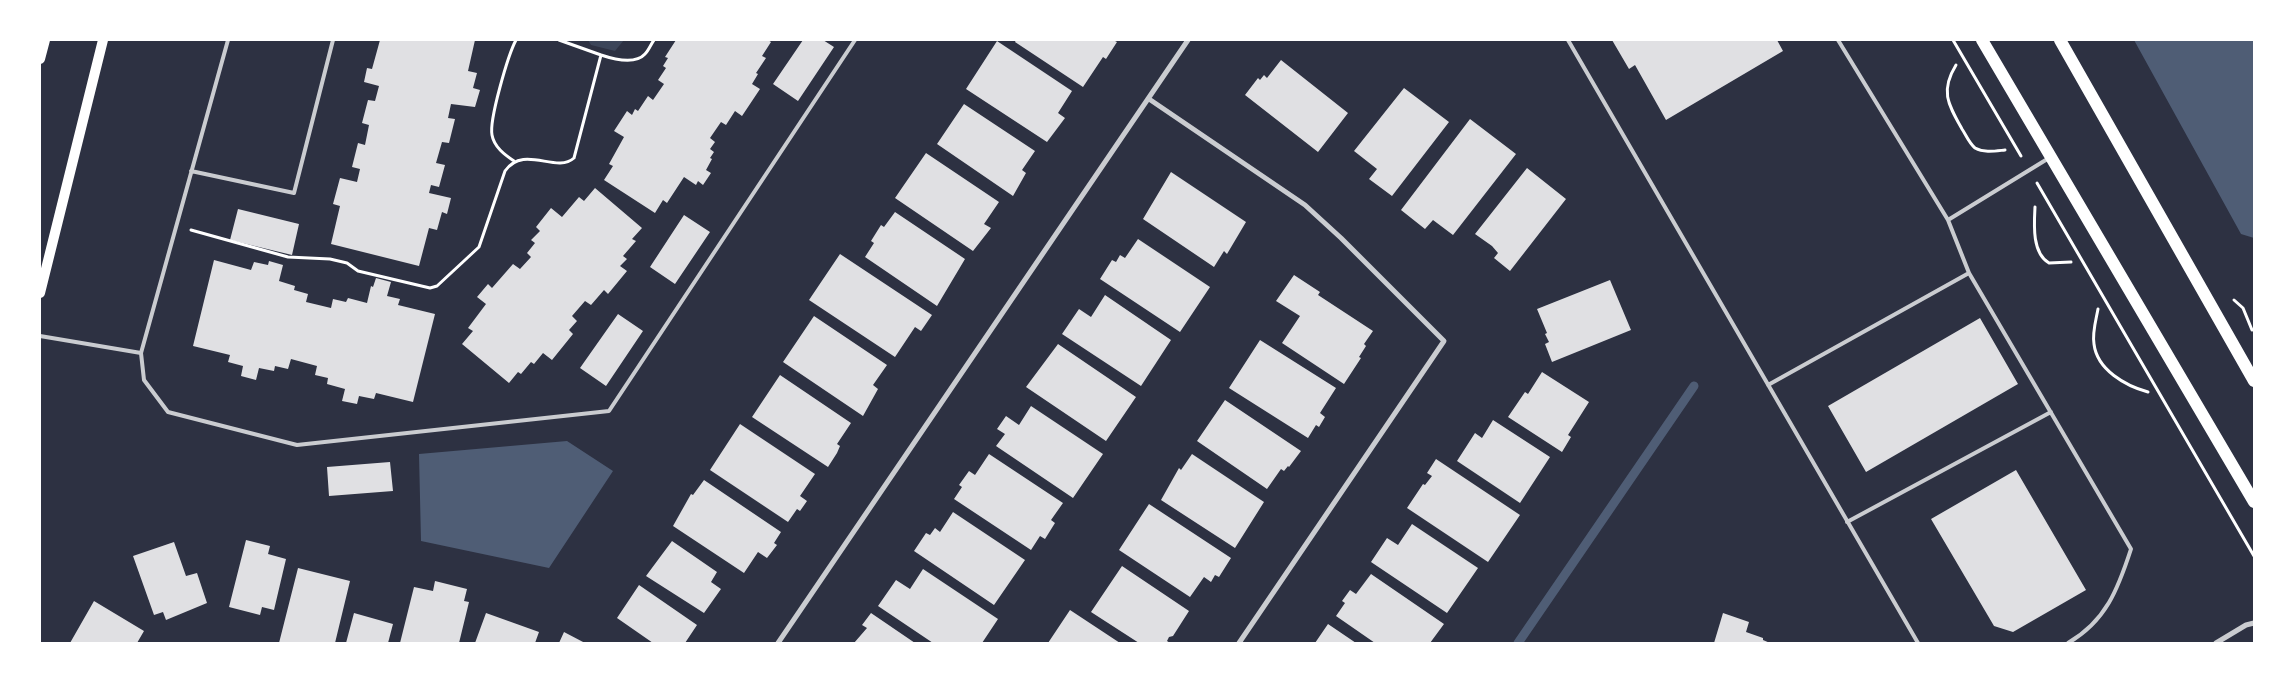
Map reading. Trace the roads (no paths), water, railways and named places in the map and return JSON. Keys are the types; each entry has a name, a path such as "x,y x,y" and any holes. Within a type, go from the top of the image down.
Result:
{"main road":[{"path":"40,59 45,40"},
{"path":"40,294 103,40"},
{"path":"1982,40 2254,502"},
{"path":"2060,40 2254,381"}],"street":[{"path":"778,643 1188,40"},
{"path":"1149,99 1304,205 1341,238 1444,341 1239,643"},
{"path":"2216,643 2246,625 2254,623"}],"lane":[{"path":"228,40 141,354 144,380 168,412 297,445 609,411 855,40"},
{"path":"191,171 294,193 333,40"},
{"path":"1568,40 1918,643"},
{"path":"1838,40 1948,220 1969,273 2131,549 2110,604 2086,632 2068,643"},
{"path":"1948,220 2050,158"},
{"path":"1768,385 1969,273"},
{"path":"40,336 141,354"},
{"path":"1847,522 2051,412"}],"waterway":[{"path":"1518,643 1694,386"}]}
